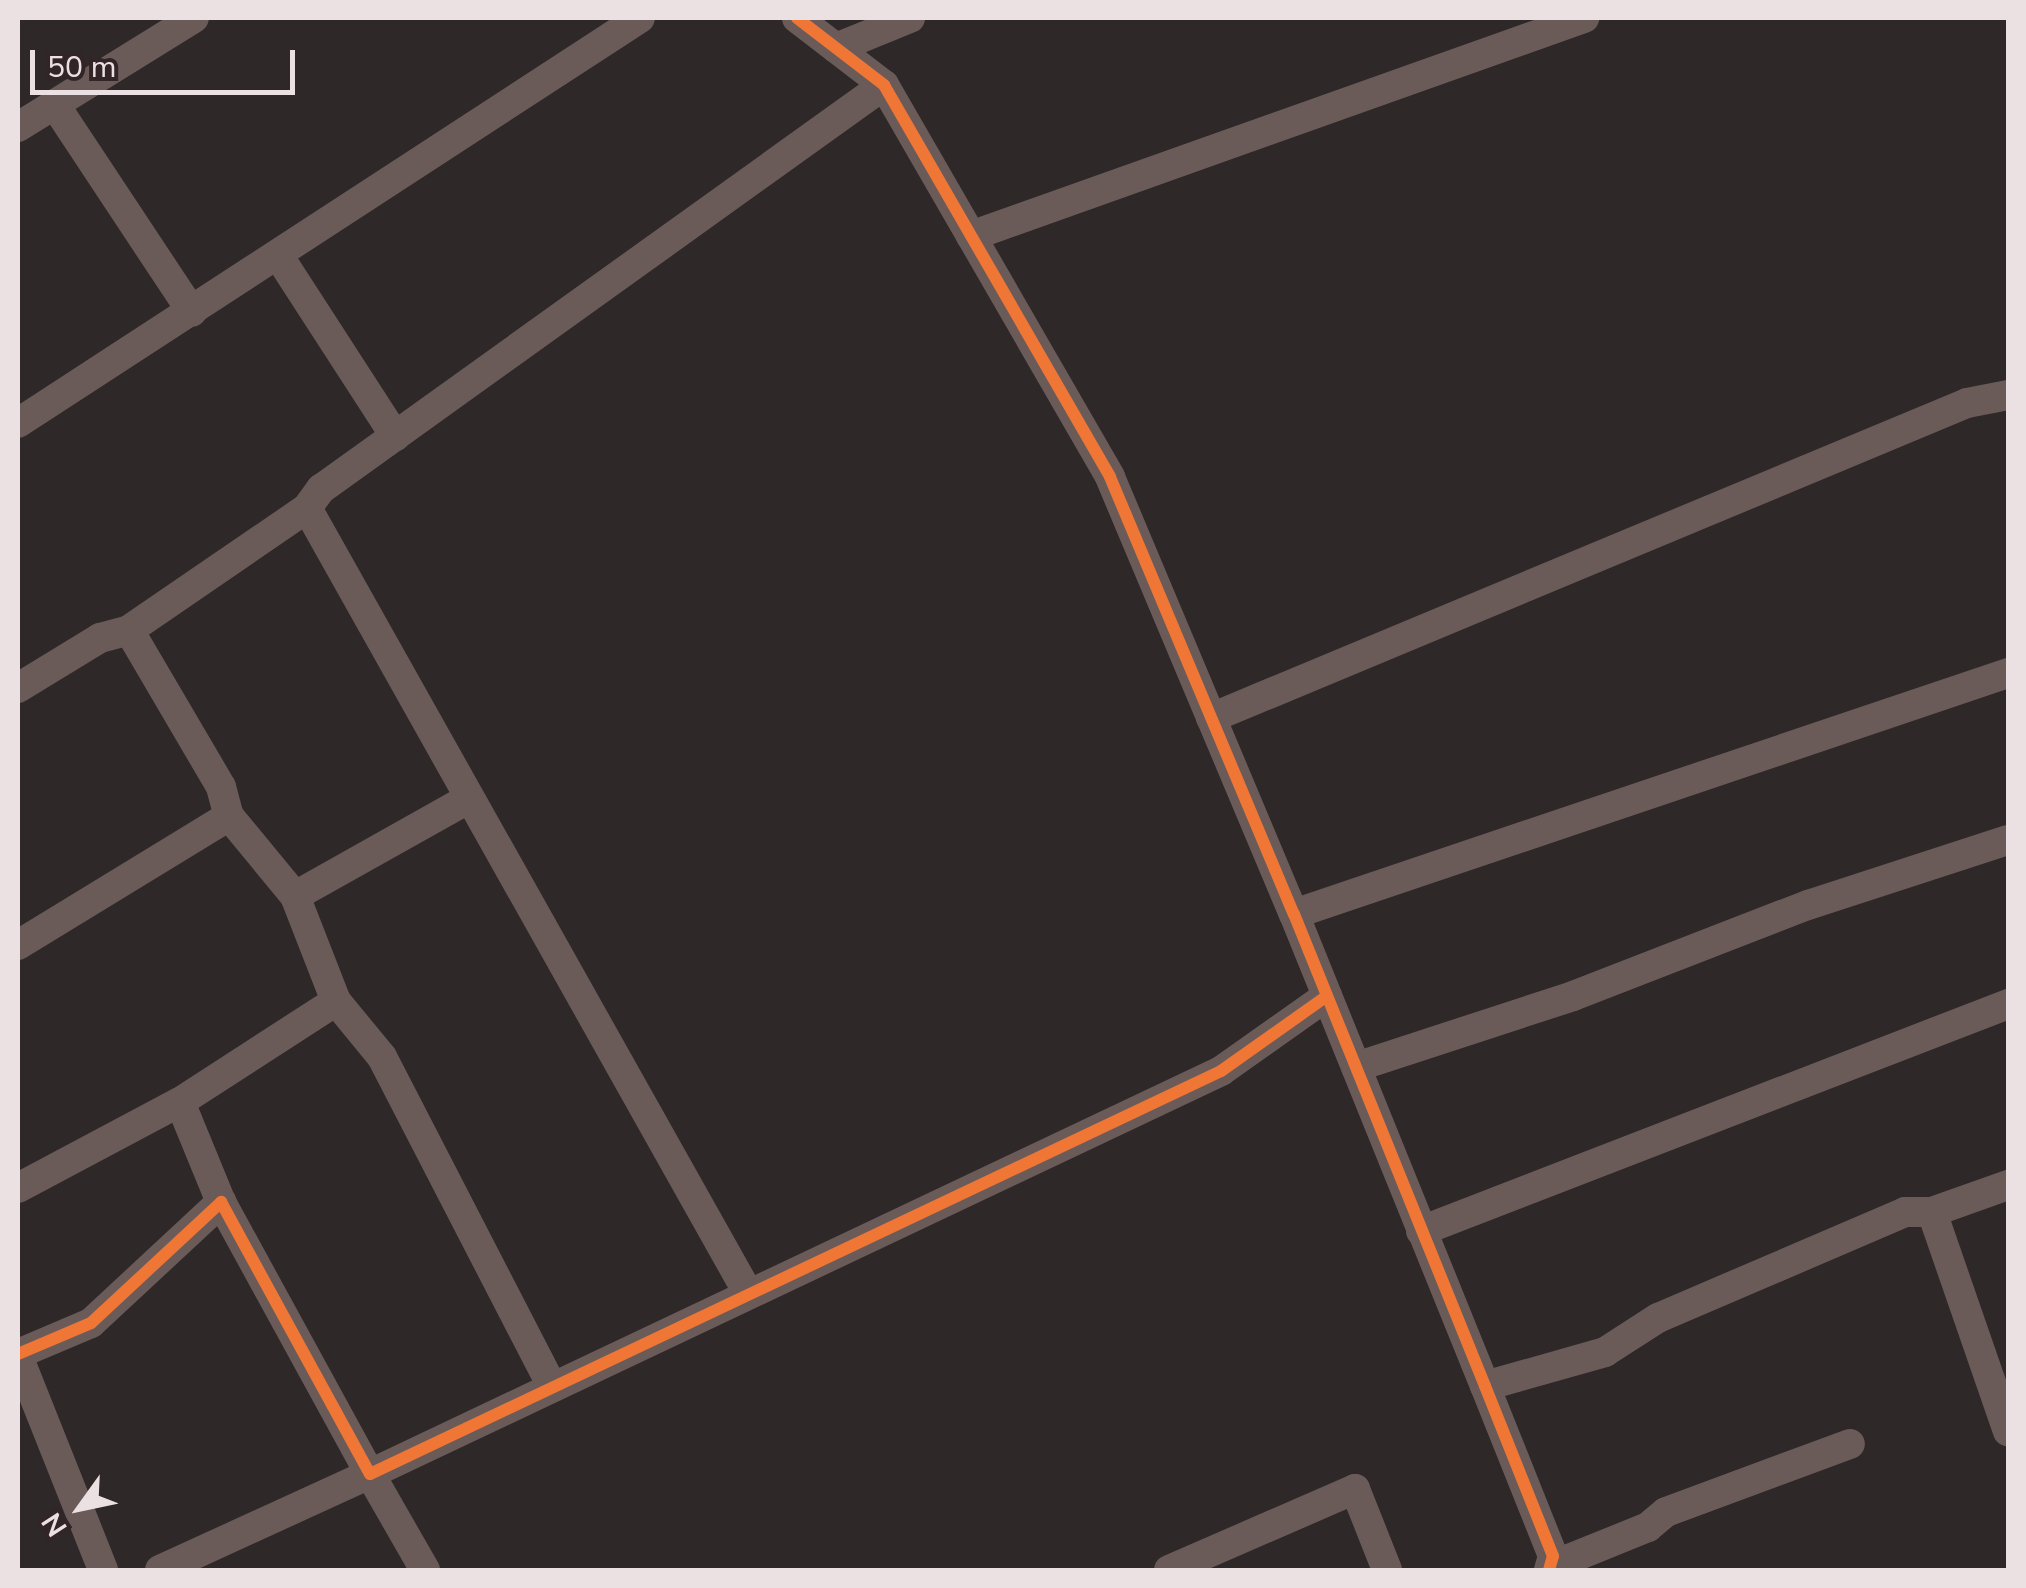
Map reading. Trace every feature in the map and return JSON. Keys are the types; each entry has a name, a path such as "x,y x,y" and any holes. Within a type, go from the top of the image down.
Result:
{"street":[{"path":"18,127 194,18"},
{"path":"18,423 640,18"},
{"path":"797,18 884,86 1110,477 1294,914 1485,1386 1551,1563 1648,1527 1666,1512 1850,1444"},
{"path":"836,48 910,18"},
{"path":"970,236 1584,18"},
{"path":"18,688 100,638 129,630 307,508 321,489 884,86"},
{"path":"55,105 192,312"},
{"path":"278,256 395,436"},
{"path":"1212,718 1967,403 2005,406"},
{"path":"307,508 748,1293"},
{"path":"129,630 221,787 229,816 296,896 336,1001 382,1056 552,1387"},
{"path":"1294,914 2008,673"},
{"path":"296,896 468,799"},
{"path":"18,946 229,816"},
{"path":"1356,1067 1572,996 1808,904 2008,840"},
{"path":"160,1570 1221,1071 1327,996"},
{"path":"18,1188 180,1102 336,1001"},
{"path":"1422,1231 2008,1004"},
{"path":"180,1102 222,1202 425,1570"},
{"path":"1485,1386 1605,1352 1675,1311 1905,1212 1932,1212 2008,1185"},
{"path":"103,1570 18,1355 92,1323 222,1202"},
{"path":"1932,1212 2008,1431"},
{"path":"1169,1570 1355,1489 1387,1570"}],"cycle path":[{"path":"797,18 884,85 1110,477 1294,914 1485,1386 1553,1556 1549,1570"},
{"path":"18,1354 91,1323 221,1202 370,1474 1221,1071 1327,996"}]}
